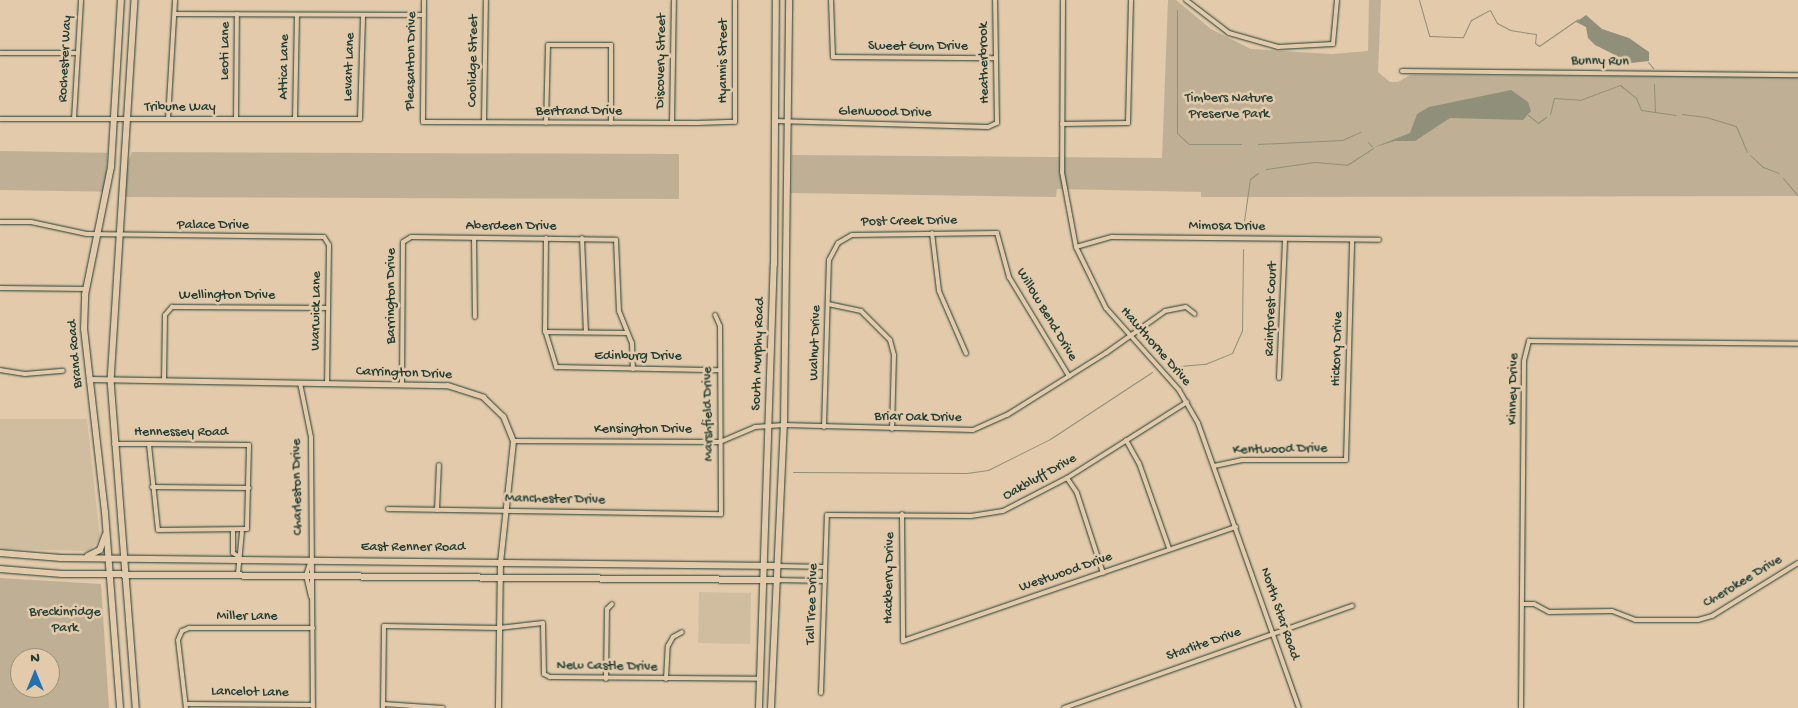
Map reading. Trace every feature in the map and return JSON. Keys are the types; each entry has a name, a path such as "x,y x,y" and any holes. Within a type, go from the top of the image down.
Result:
{"main road":[{"name":"Brand Road","path":"120,708 109,557 84,329 87,289 98,235 115,119 121,0"},
{"path":"135,0 129,119 111,380 113,444 136,708"},
{"name":"South Murphy Road","path":"759,708 766,580 770,426 776,0"},
{"name":"South Murphy Road","path":"771,708 784,426 789,0"},
{"path":"773,296 786,297"},
{"path":"82,558 100,550 106,532"},
{"name":"East Renner Road","path":"0,554 82,558 238,558 778,566"},
{"name":"East Renner Road","path":"0,569 110,574 778,580"}],"street":[{"name":"Rochester Way","path":"74,119 75,53 81,0"},
{"path":"168,119 176,0"},
{"name":"Pleasanton Drive","path":"422,122 424,0"},
{"name":"Coolidge Street","path":"484,122 486,0"},
{"name":"Discovery Street","path":"672,123 674,0"},
{"name":"Hyannis Street","path":"735,0 735,122"},
{"name":"Sweet Gum Drive","path":"831,0 833,57 995,58"},
{"name":"Heatherbrook","path":"994,123 998,119 995,0"},
{"name":"Hawthorne Drive","path":"1063,0 1062,124 1064,195 1076,246 1095,289 1128,335 1164,372 1187,402 1214,466 1236,527"},
{"path":"1062,124 1128,123 1131,0"},
{"path":"1186,0 1218,27 1253,42 1278,47 1333,44 1337,0"},
{"path":"175,14 424,15"},
{"name":"Leoti Lane","path":"236,119 237,14"},
{"name":"Attica Lane","path":"295,119 297,15"},
{"name":"Levant Lane","path":"360,119 363,15"},
{"path":"546,123 548,45 611,45 611,123"},
{"path":"0,53 75,53"},
{"name":"Bunny Run","path":"1402,71 1798,75"},
{"name":"Tribune Way","path":"0,118 360,119"},
{"name":"Bertrand Drive","path":"422,122 735,122"},
{"name":"Glenwood Drive","path":"775,122 988,127 994,123"},
{"name":"Palace Drive","path":"0,222 30,222 98,235 328,239"},
{"name":"Post Creek Drive","path":"829,260 838,244 852,235 994,232 1000,236"},
{"path":"932,233 939,291 966,353"},
{"name":"Willow Bend Drive","path":"1000,236 1009,278 1069,376"},
{"name":"Aberdeen Drive","path":"405,238 582,238 616,240 619,311 627,333"},
{"name":"Barrington Drive","path":"402,384 405,238"},
{"path":"474,238 475,317"},
{"path":"546,238 546,332 627,333 633,369"},
{"path":"582,238 586,332"},
{"name":"Mimosa Drive","path":"1076,246 1112,238 1379,240"},
{"name":"Warwick Lane","path":"327,383 328,239"},
{"name":"Rainforest Court","path":"1279,378 1285,239"},
{"name":"Hickory Drive","path":"1346,460 1352,240"},
{"name":"Walnut Drive","path":"824,427 829,260"},
{"path":"0,288 87,289"},
{"path":"828,304 862,311 890,340 894,355 892,429"},
{"name":"Wellington Drive","path":"164,380 165,315 172,307 328,308"},
{"name":"Briar Oak Drive","path":"770,426 973,430 1007,415 1069,376 1165,310 1186,307 1195,314"},
{"name":"Marshfield Drive","path":"715,315 720,326 721,514"},
{"name":"Edinburg Drive","path":"546,332 556,367 719,370"},
{"name":"Kinney Drive","path":"1521,708 1524,361 1529,341 1798,344"},
{"path":"0,370 25,374 63,371"},
{"name":"Carrington Drive","path":"90,379 447,385 483,397 503,416 513,441 508,511 500,562 498,708"},
{"name":"Charleston Drive","path":"300,384 311,437 311,560 314,575 311,596"},
{"name":"Oakbluff Drive","path":"827,515 986,514 1022,503 1067,478 1187,402"},
{"name":"Kensington Drive","path":"513,441 720,442 743,430 770,426"},
{"path":"1126,440 1139,463 1169,548"},
{"name":"Hennessey Road","path":"113,444 249,445 248,488"},
{"path":"149,444 156,529 244,532"},
{"name":"Kentwood Drive","path":"1214,466 1242,460 1346,460"},
{"path":"437,510 439,465"},
{"path":"1067,478 1077,493 1104,573"},
{"path":"152,487 248,488 242,553 238,558 238,574"},
{"name":"Manchester Drive","path":"388,509 721,514"},
{"name":"Hackberry Drive","path":"902,514 903,641"},
{"name":"Tall Tree Drive","path":"821,693 827,515"},
{"name":"Westwood Drive","path":"903,641 1104,573 1169,548 1236,527"},
{"name":"North Star Road","path":"1236,527 1299,708"},
{"path":"233,532 233,553 238,558"},
{"name":"Charleston Drive","path":"311,560 306,575 311,596 313,628 313,707"},
{"name":"Cherokee Drive","path":"1523,604 1534,604 1549,612 1612,611 1634,620 1698,620 1719,612 1798,563"},
{"name":"East Renner Road","path":"778,566 825,567"},
{"name":"East Renner Road","path":"778,580 825,581"},
{"path":"606,678 607,609 612,604"},
{"name":"Starlite Drive","path":"1064,708 1352,606"},
{"name":"New Castle Drive","path":"383,706 384,626 498,628 543,623 544,674 550,677 666,680 760,679"},
{"name":"Miller Lane","path":"186,706 178,640 182,631 189,628 313,628"},
{"path":"666,680 668,646 673,637 682,632"},
{"name":"Lancelot Lane","path":"186,706 313,707"},
{"path":"383,706 443,708"}],"shaded area":[{"path":"1586,15 1602,29 1629,38 1649,52 1649,61 1631,63 1595,45 1588,38 1586,27 1576,22"},
{"path":"1511,90 1528,102 1531,111 1523,120 1450,118 1415,141 1395,141 1372,148 1410,133 1417,114 1429,107"},
{"path":"0,419 87,419 100,538 90,551 0,549"},
{"path":"699,592 751,593 750,644 698,643"}],"green space":[{"name":"Timbers Nature Preserve Park","path":"1168,0 1176,0 1211,29 1251,49 1332,54 1368,51 1369,0 1381,0 1378,72 1390,82 1398,82 1410,75 1798,77 1798,196 1201,197 1201,192 1057,189 1056,197 791,193 792,155 1162,158"},
{"path":"0,151 107,153 106,192 0,190"},
{"path":"132,152 679,154 679,199 124,197 125,170"},
{"name":"Breckinridge Park","path":"0,578 101,584 109,708 0,708"}],"waterway":[{"path":"1419,0 1429,36 1463,37 1471,20 1490,10 1497,23 1510,30 1536,34 1535,43 1539,46 1578,19"},
{"path":"1177,10 1177,133 1189,144 1241,144"},
{"path":"1648,62 1653,68"},
{"path":"1654,84 1655,112 1676,115"},
{"path":"1550,114 1554,98 1580,100 1620,85 1636,98 1641,110 1655,112"},
{"path":"1682,114 1706,117 1736,126 1747,152"},
{"path":"1528,115 1538,123 1546,117"},
{"path":"1258,144 1342,140 1360,132"},
{"path":"1368,142 1372,147"},
{"path":"1266,169 1315,162 1347,165 1373,148"},
{"path":"1750,155 1763,167 1779,173"},
{"path":"1243,228 1250,179 1258,173"},
{"path":"1783,178 1798,196"},
{"path":"1169,367 1205,364 1232,353 1242,331 1243,249"},
{"path":"793,472 967,473 988,470 1050,439 1152,372"}]}
